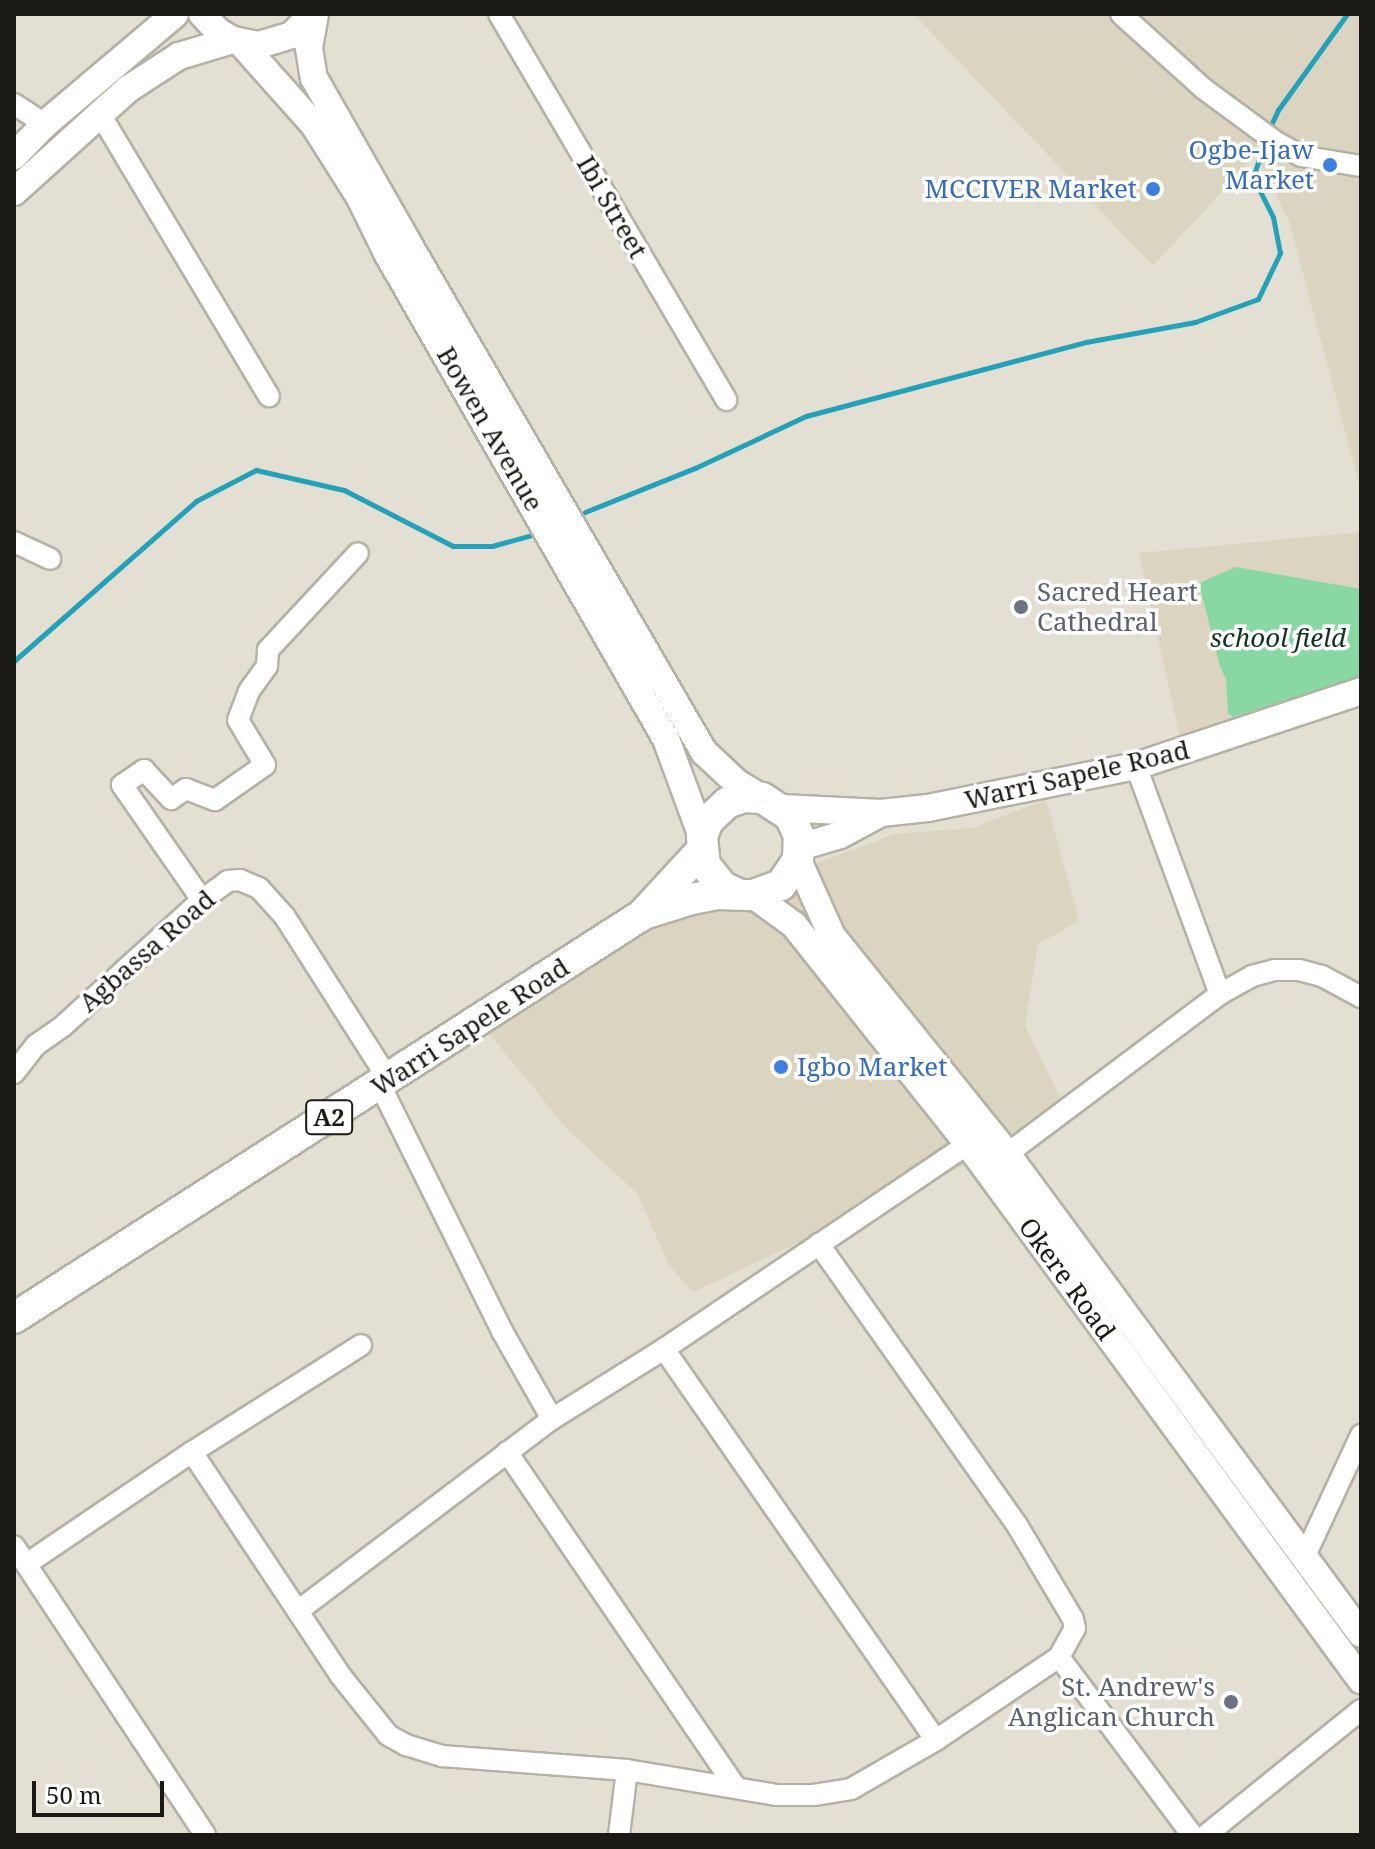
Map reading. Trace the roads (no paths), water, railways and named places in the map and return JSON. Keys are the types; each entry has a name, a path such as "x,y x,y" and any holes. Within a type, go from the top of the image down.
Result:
{"highway":[{"path":"744,797 772,803 795,825 799,853 781,885 745,894 713,877 702,844 708,821 727,803 744,797"},
{"name":"Warri Sapele Road","path":"642,915 702,844"},
{"name":"Warri Sapele Road","path":"14,1318 642,915 692,899 745,894"}],"main road":[{"path":"14,156 45,124 175,14"},
{"name":"Bowen Avenue","path":"202,14 219,32 237,42 314,125 359,196 387,253 666,739 702,844"},
{"path":"14,192 128,89 179,56 237,42 276,42 292,35 314,14"},
{"name":"Bowen Avenue","path":"314,14 309,61 314,78 681,716 720,769 772,803"},
{"name":"Warri Sapele Road","path":"881,813 928,808 1136,766 1361,691"},
{"path":"772,803 881,813"},
{"path":"799,853 881,813"},
{"name":"Okere Road","path":"799,853 832,936 1007,1154 1361,1634"},
{"name":"Okere Road","path":"745,894 794,925 968,1144 1361,1680"}],"street":[{"name":"Ibi Street","path":"499,14 726,400"},
{"path":"1121,14 1204,89 1276,142 1301,156 1361,166"},
{"path":"14,104 45,124"},
{"path":"100,114 269,396"},
{"path":"14,542 50,559"},
{"path":"202,900 122,785 144,770 171,799 186,789 215,800 265,765 238,720 249,691 267,666 268,650 358,553"},
{"path":"1136,766 1220,994"},
{"name":"Agbassa Road","path":"14,1073 36,1045 63,1026 202,900 228,881 240,880 251,882 270,898 385,1082"},
{"path":"1007,1154 1220,994 1252,976 1274,970 1299,970 1322,976 1361,997"},
{"path":"385,1082 502,1331 552,1419"},
{"path":"298,1611 552,1419 664,1349 968,1144"},
{"path":"192,1452 369,1713 388,1735 406,1745 442,1756 627,1770 734,1785 776,1795 814,1795 851,1789 936,1740 1059,1657 1071,1640 1073,1619 1017,1525 819,1244"},
{"path":"205,1835 19,1553 192,1452 361,1345"},
{"path":"664,1349 936,1740"},
{"path":"1304,1558 1361,1435"},
{"path":"507,1452 734,1785"},
{"path":"1059,1657 1192,1835"},
{"path":"1206,1835 1234,1827 1361,1710"},
{"path":"619,1835 627,1770"}],"waterway":[{"path":"1271,125 1278,110 1347,14"},
{"path":"585,512 695,468 806,416 1086,342 1195,322 1258,299 1280,253 1273,217 1253,177 1262,151"},
{"path":"14,661 196,501 256,470 344,490 453,546 492,546 532,535"}],"place":[{"name":"Ogbe-Ijaw Market","path":"1330,165"},
{"name":"MCCIVER Market","path":"1153,189"},
{"name":"Sacred Heart Cathedral","path":"1021,607"},
{"name":"Igbo Market","path":"781,1067"},
{"name":"St. Andrew's Anglican Church","path":"1231,1702"}],"park label":[{"name":"school field","path":"1278,638"}]}
